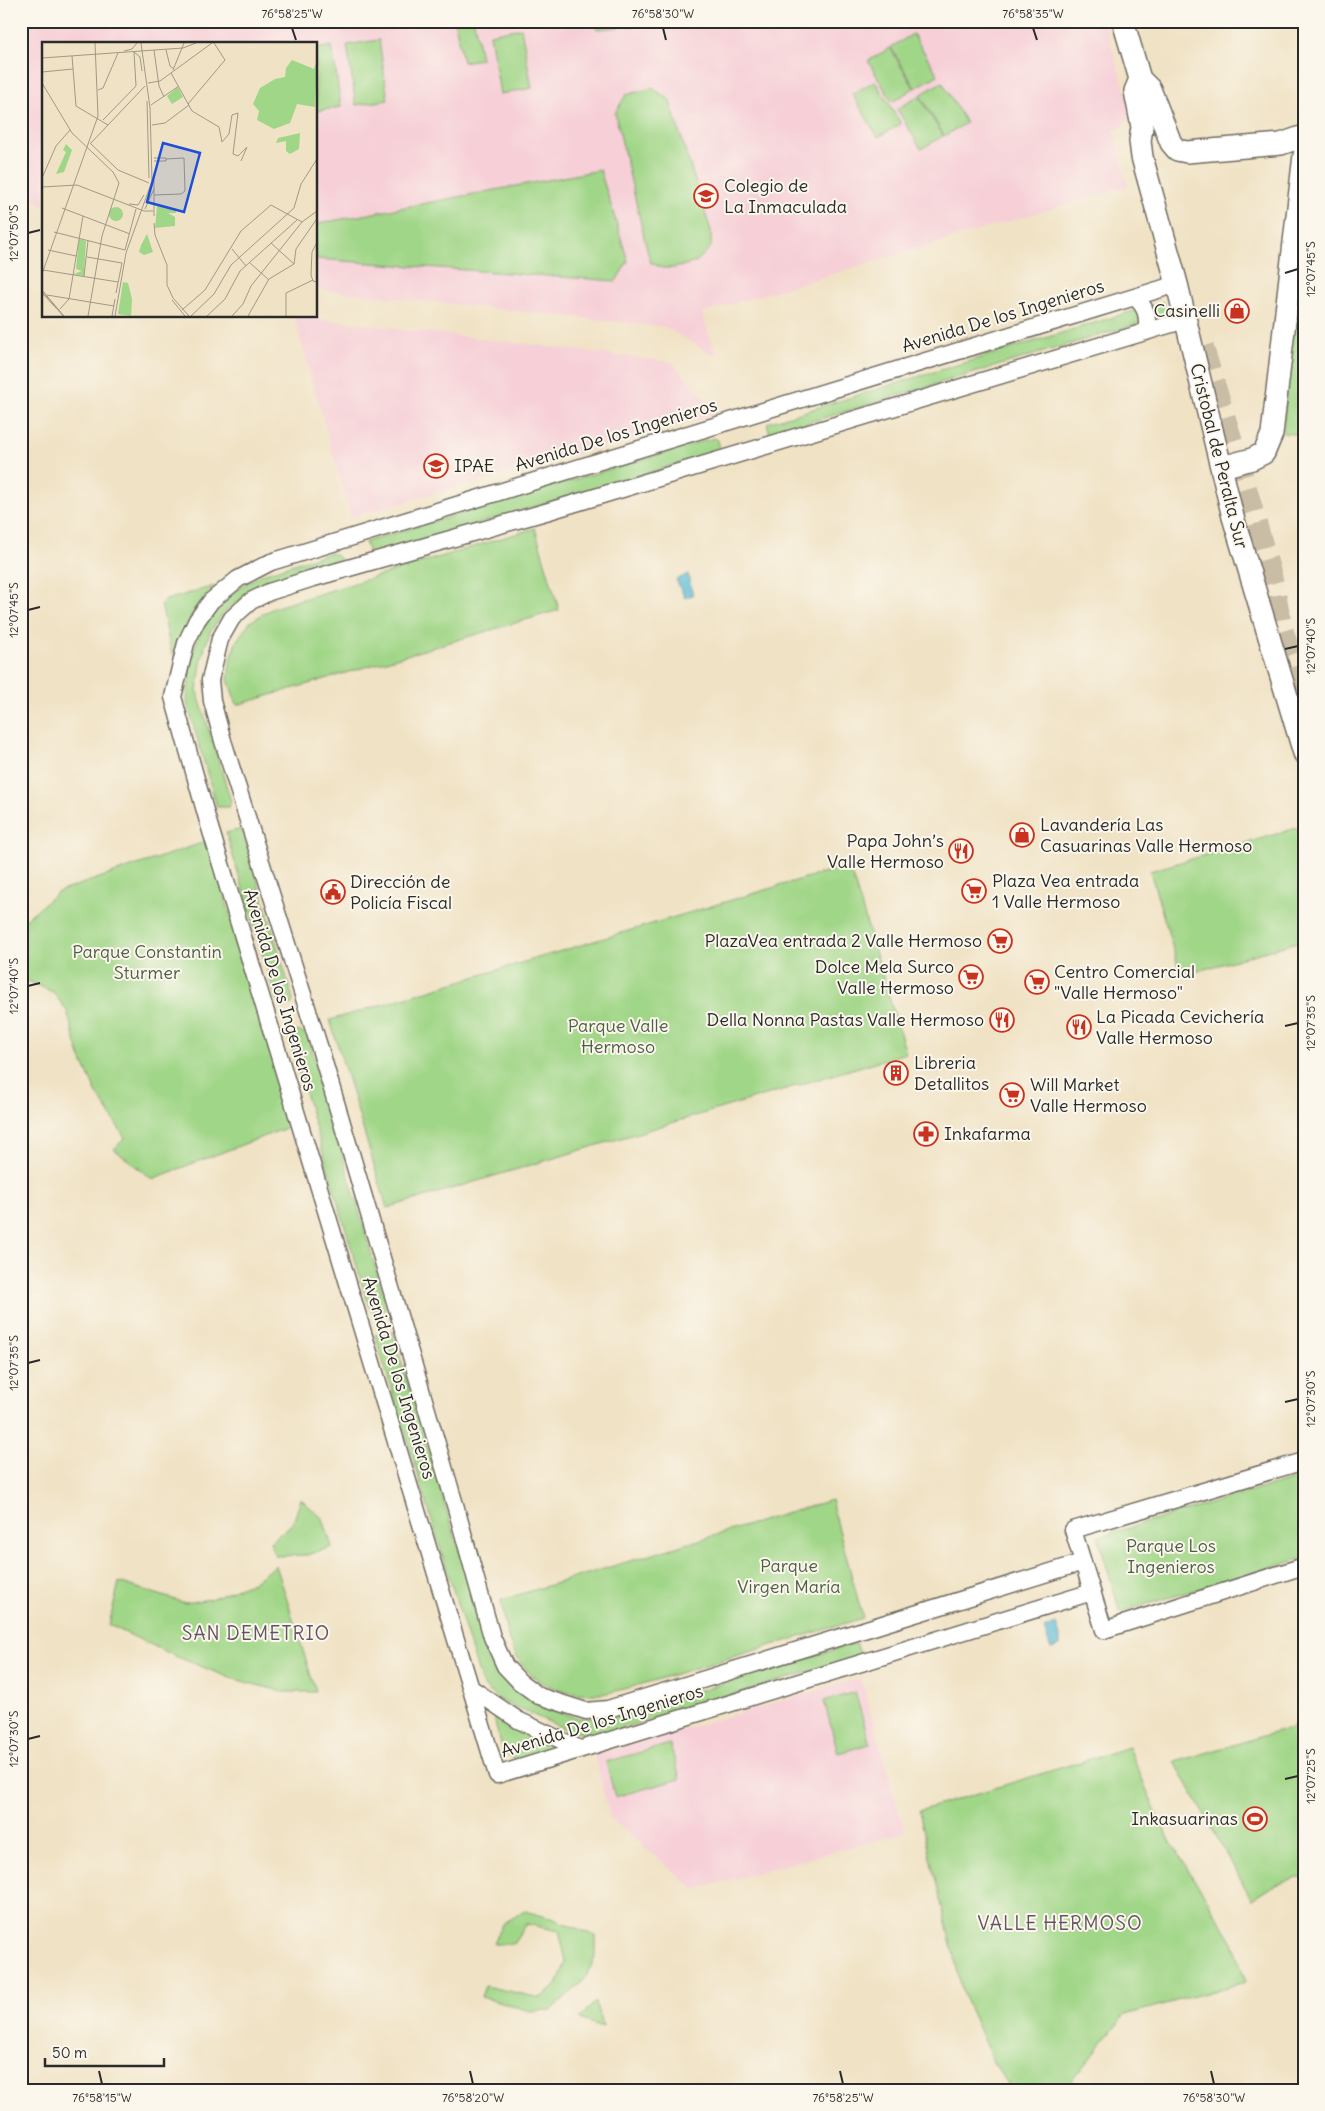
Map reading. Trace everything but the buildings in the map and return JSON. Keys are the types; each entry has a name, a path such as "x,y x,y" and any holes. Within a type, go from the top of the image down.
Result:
{"main road":[{"path":"1123,21 1140,79 1150,89 1171,143 1177,150 1187,152 1281,144 1304,136"},
{"name":"Cristobal de Peralta Sur","path":"1140,79 1135,92 1142,127 1140,141 1142,157 1177,284 1252,583 1304,753"},
{"path":"1222,467 1252,459 1264,453 1272,434 1304,156"}],"street":[{"name":"Avenida De los Ingenieros","path":"1092,1592 497,1774 213,836 173,697 186,643 193,628 211,601 238,579 272,562 1177,284"},
{"path":"1135,297 1146,312 1148,322 1146,332"},
{"name":"Avenida De los Ingenieros","path":"1083,1562 608,1709 586,1711 563,1705 538,1696 520,1682 505,1666 492,1637 326,1069 223,741 212,701 210,680 220,639 232,618 251,601 269,592 595,497 1185,320"},
{"path":"1304,1461 1073,1530 1104,1630 1304,1566"},
{"path":"471,1688 518,1720 580,1749"}],"shaded area":[{"name":"Colegio de La Inmaculada","path":"21,21 1104,21 1130,106 1127,121 1122,127 1114,130 1128,186 702,313 717,357 665,327 318,289 318,42 42,42 42,204 21,187"},
{"name":"IPAE","path":"295,318 310,318 672,362 718,414 351,517"},
{"path":"861,1678 905,1832 695,1890 610,1818 594,1755"}],"green space":[{"path":"474,21 481,59 463,62 455,23"},
{"path":"594,21 658,21 643,25 597,29"},
{"path":"521,28 532,88 500,94 490,34"},
{"path":"913,34 938,75 915,88 891,47"},
{"path":"379,40 388,100 356,105 347,45"},
{"path":"332,46 341,107 318,111 318,49"},
{"path":"890,48 914,88 892,102 868,61"},
{"path":"875,81 901,124 878,137 852,94"},
{"path":"942,82 966,123 944,136 920,95"},
{"path":"652,88 669,99 711,231 711,247 696,262 674,268 662,268 650,262 615,113 626,95"},
{"path":"919,96 943,136 921,149 897,109"},
{"path":"600,170 628,261 616,281 318,259 318,224"},
{"path":"1304,234 1304,435 1283,433 1291,324"},
{"path":"1163,302 1167,315 770,434 767,423"},
{"path":"714,438 718,440 720,449 718,452 370,556 365,542"},
{"path":"535,528 559,610 237,705 228,680 231,656 237,640 250,622 273,608"},
{"path":"329,553 335,554 340,559 336,565 257,587 225,611 210,632 202,657 197,691 231,801 229,807 217,807 187,703 190,662 200,631 212,614 237,589 262,574"},
{"path":"214,586 198,605 172,655 161,604 166,600"},
{"path":"1304,826 1304,940 1181,976 1150,871"},
{"path":"242,829 293,999 292,1004 283,1007 276,998 226,833"},
{"name":"Parque Constantin Sturmer","path":"208,841 294,1125 152,1179 114,1149 125,1138 96,1092 79,1054 67,1011 53,992 21,978 21,923 58,892"},
{"name":"Parque Valle Hermoso","path":"849,865 906,1053 387,1208 330,1020"},
{"path":"300,1031 308,1036 386,1304 385,1309 381,1313 375,1313 369,1307 289,1039 293,1033"},
{"path":"392,1332 488,1645 517,1692 548,1709 579,1718 615,1716 856,1643 861,1656 600,1735 572,1732 499,1700 482,1684 375,1335"},
{"name":"Parque Los Ingenieros","path":"1304,1476 1304,1558 1120,1612 1098,1537"},
{"path":"301,1499 323,1519 332,1547 307,1555 275,1556 270,1542 293,1523"},
{"name":"Parque Virgen María","path":"831,1500 863,1618 632,1687 602,1694 570,1692 546,1684 526,1669 517,1658 509,1640 501,1600"},
{"path":"276,1565 316,1692 284,1692 230,1678 175,1656 109,1625 119,1582 185,1603 210,1599 253,1582"},
{"path":"855,1692 870,1744 838,1753 824,1701"},
{"path":"493,1713 558,1748 518,1760 512,1758 507,1754 500,1741"},
{"name":"Inkasuarinas","path":"1304,1724 1304,1876 1275,1885 1252,1900 1175,1762"},
{"path":"670,1744 680,1779 615,1797 606,1762"},
{"path":"1129,1747 1162,1827 1233,1942 1246,1982 1125,2015 1064,2090 1012,2090 993,2062 963,1994 919,1811"},
{"path":"525,1911 554,1919 596,1936 596,1956 584,1980 552,2010 530,2011 481,1997 485,1986 540,1998 557,1985 566,1961 559,1931 527,1924 513,1944 494,1944 502,1924"},
{"path":"595,2002 603,2027 579,2019"}],"water":[{"path":"688,574 693,595 685,598 676,580"},
{"path":"1056,1624 1060,1635 1060,1646 1051,1649 1044,1629"}],"tunnel":[{"path":"1201,347 1237,462 1272,585 1280,628 1297,680 1304,691"}],"place":[{"name":"Colegio de La Inmaculada","path":"706,196"},
{"name":"Casinelli","path":"1237,311"},
{"name":"IPAE","path":"436,466"},
{"name":"Lavandería Las Casuarinas Valle Hermoso","path":"1022,835"},
{"name":"Papa John’s Valle Hermoso","path":"961,851"},
{"name":"Plaza Vea entrada 1 Valle Hermoso","path":"974,891"},
{"name":"Dirección de Policía Fiscal","path":"333,892"},
{"name":"PlazaVea entrada 2 Valle Hermoso","path":"1000,941"},
{"name":"Dolce Mela Surco Valle Hermoso","path":"971,977"},
{"name":"Centro Comercial \"Valle Hermoso\"","path":"1037,982"},
{"name":"Della Nonna Pastas Valle Hermoso","path":"1002,1020"},
{"name":"La Picada Cevichería Valle Hermoso","path":"1079,1027"},
{"name":"Libreria Detallitos","path":"896,1073"},
{"name":"Will Market Valle Hermoso","path":"1012,1095"},
{"name":"Inkafarma","path":"926,1134"},
{"name":"Inkasuarinas","path":"1255,1819"}],"district":[{"name":"SAN DEMETRIO","path":"256,1633"},
{"name":"VALLE HERMOSO","path":"1060,1923"}]}
